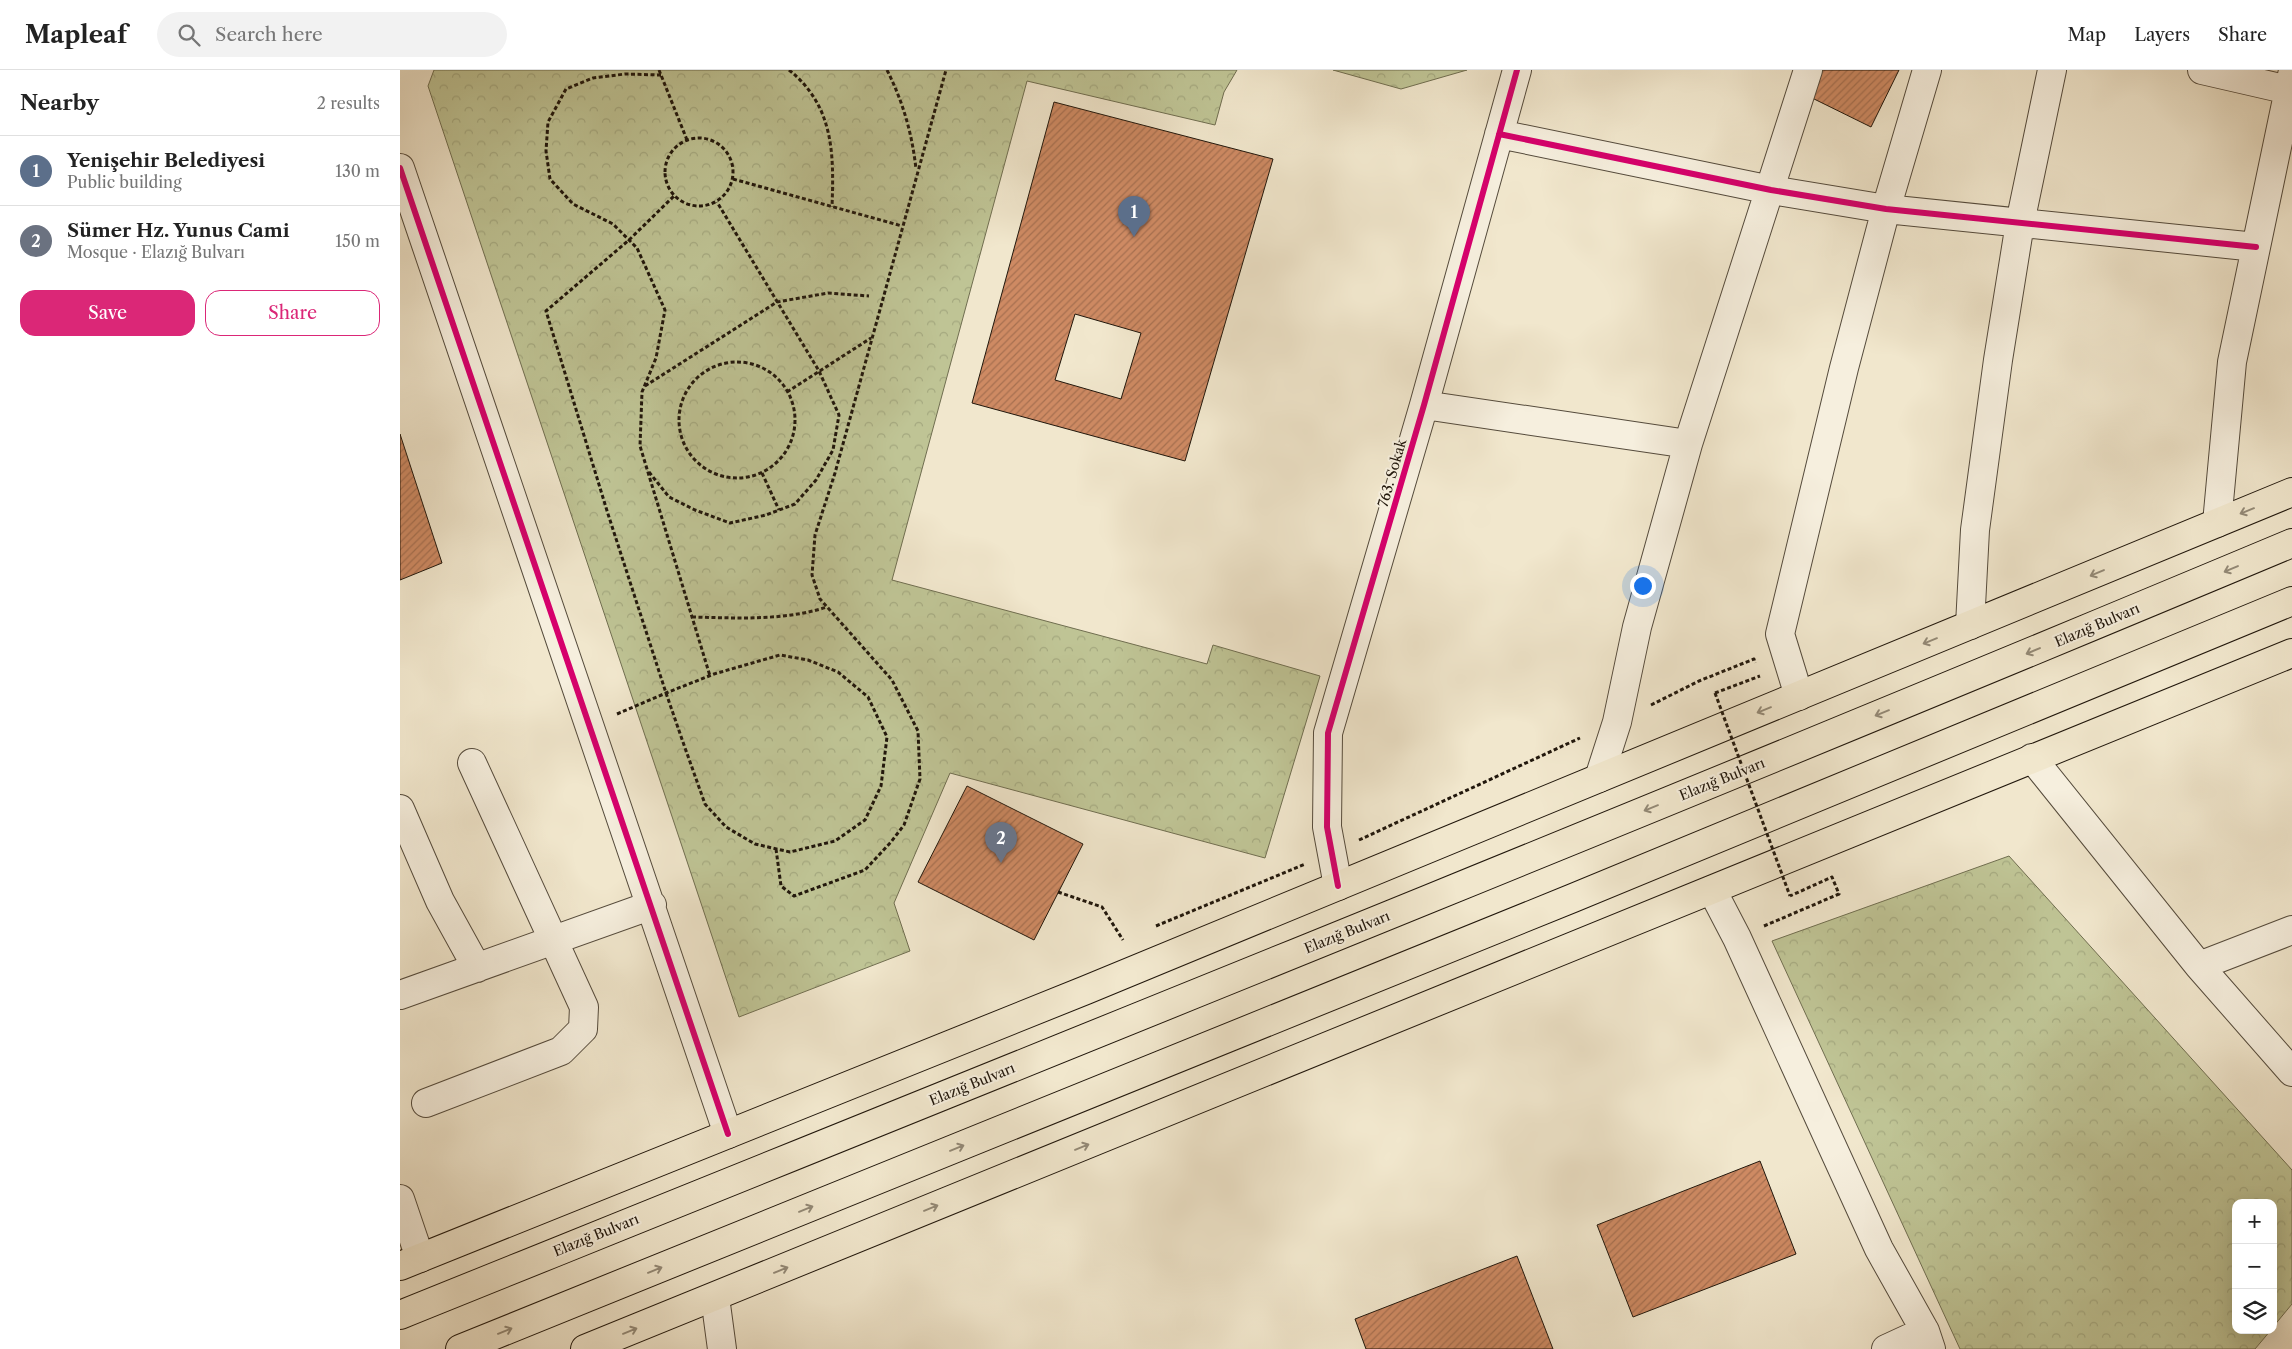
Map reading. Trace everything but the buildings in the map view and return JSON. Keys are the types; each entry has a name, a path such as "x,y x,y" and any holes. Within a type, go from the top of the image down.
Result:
{"highway":[{"path":"410,1262 1086,990 2292,492"},
{"name":"Elazığ Bulvarı","path":"400,1315 1942,689 2292,543"},
{"path":"460,1349 1582,894 2292,601"},
{"path":"585,1349 2292,653"}],"street":[{"name":"763. Sokak","path":"1338,886 1328,827 1328,733 1424,405 1517,70"},
{"path":"1599,778 1617,722 1637,627 1688,444 1808,70"},
{"path":"1799,696 1780,634 1844,368 1886,209 1927,70"},
{"path":"1970,625 1974,530 1998,360 2020,223 2052,70"},
{"path":"2202,70 2290,82 2232,362 2217,523"},
{"path":"1499,134 1771,190 1886,209 2256,247"},
{"path":"400,168 652,905 728,1134"},
{"path":"1424,405 1688,444"},
{"path":"2032,758 2198,966 2292,1072"},
{"path":"426,1103 561,1051 582,1029 584,1007 554,938 472,763"},
{"path":"400,809 440,901 477,968"},
{"path":"1712,890 1737,938 1878,1249 1928,1340 1886,1349"},
{"path":"400,994 477,968 554,938 652,905"},
{"path":"2198,966 2292,930"},
{"path":"400,1199 410,1262"},
{"path":"715,1297 722,1349"}],"path":[{"path":"659,70 688,140"},
{"path":"789,70 812,94 828,123 833,169 832,207"},
{"path":"887,70 900,96 912,135 917,173"},
{"path":"776,849 781,886 794,896 865,870 904,825 920,779 918,731 892,680 820,599 812,575 815,536 835,473 946,70"},
{"path":"661,74 625,74 593,78 566,89 548,122 546,151 550,179 573,204 614,224 637,248 665,310 656,358 642,392 640,446 710,676"},
{"path":"700,138 721,145 733,164 733,179 725,195 717,202 706,206 684,203 674,196 668,186 665,175 666,164 678,144 688,140 700,138"},
{"path":"733,179 902,226"},
{"path":"590,725 666,693 710,676 780,655 808,660 838,672 868,697 887,736 881,786 866,820 834,841 790,852 755,844 726,827 705,804 666,693 608,514 546,311 629,240 674,196"},
{"path":"647,470 669,497 695,510 730,523 795,504 816,480 833,450 839,415 819,371 717,202"},
{"path":"645,387 778,302 828,293 869,296"},
{"path":"787,392 872,338"},
{"path":"742,363 760,367 776,378 787,392 794,410 794,429 788,446 778,462 762,473 743,478 724,477 706,470 691,457 682,440 679,420 682,401 692,384 706,371 724,364 742,363"},
{"path":"762,473 779,510"},
{"path":"692,617 760,618 805,614 827,607"},
{"path":"1150,928 1332,853 1617,722 1700,681 1754,659 1761,676 1715,693 1790,896 1832,878 1839,894 1737,938"},
{"path":"1058,892 1102,907 1123,940"},
{"path":"1114,943 1132,936"}],"green space":[{"path":"434,70 1237,70 1224,92 1215,125 1027,81 892,580 1207,664 1213,645 1320,676 1265,858 950,773 894,903 910,951 739,1017 428,86"},
{"path":"1333,70 1467,70 1401,89"},
{"path":"2009,856 2292,1170 2292,1304 2277,1322 2277,1199 2232,1199 2232,1334 2268,1334 2255,1349 1960,1349 1772,941"}],"cycle path":[{"path":"1338,886 1327,827 1328,733 1424,405 1517,70"},
{"path":"1499,134 1771,190 1886,209 2256,247"},
{"path":"400,168 728,1134"}],"place":[{"name":"Yenişehir Belediyesi","path":"1134,237"},
{"name":"Sümer Hz. Yunus Cami","path":"1001,863"}]}
